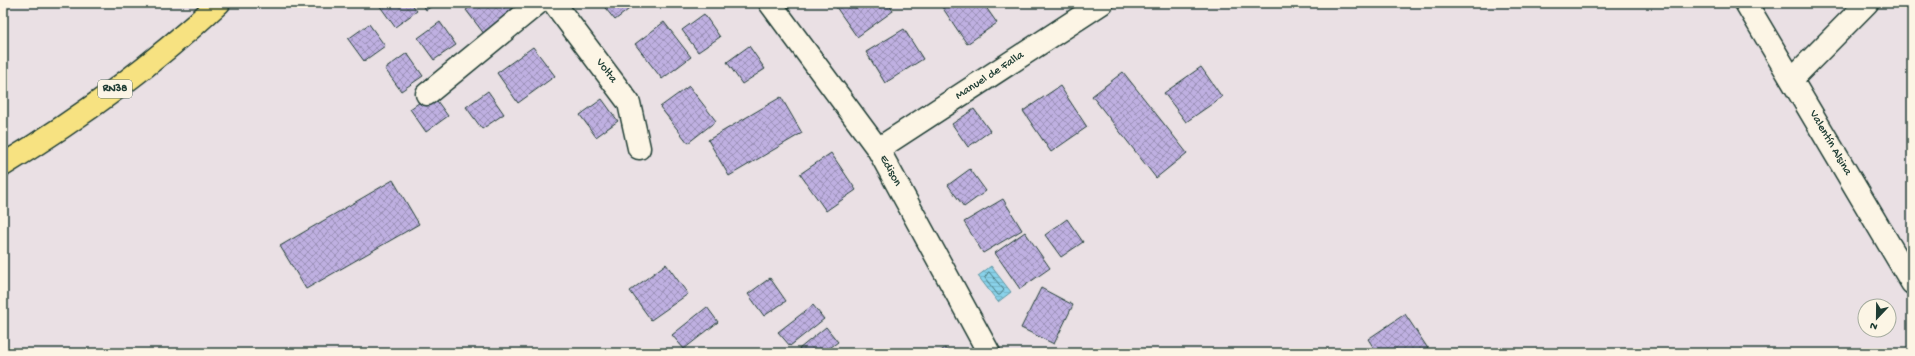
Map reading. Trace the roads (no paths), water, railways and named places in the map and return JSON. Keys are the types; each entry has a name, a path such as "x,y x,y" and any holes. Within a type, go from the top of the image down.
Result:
{"main road":[{"name":"RN38","path":"3,165 42,141 103,98 192,28 219,3"}],"street":[{"path":"427,94 538,3"},
{"name":"Volta","path":"554,3 630,103 639,148"},
{"name":"Edison","path":"770,3 878,149 989,353"},
{"name":"Manuel de Falla","path":"878,149 1102,3"},
{"name":"Valentín Alsina","path":"1746,3 1912,283"},
{"path":"1792,79 1867,3"}],"water":[{"path":"991,266 1011,292 998,302 978,276"}]}
